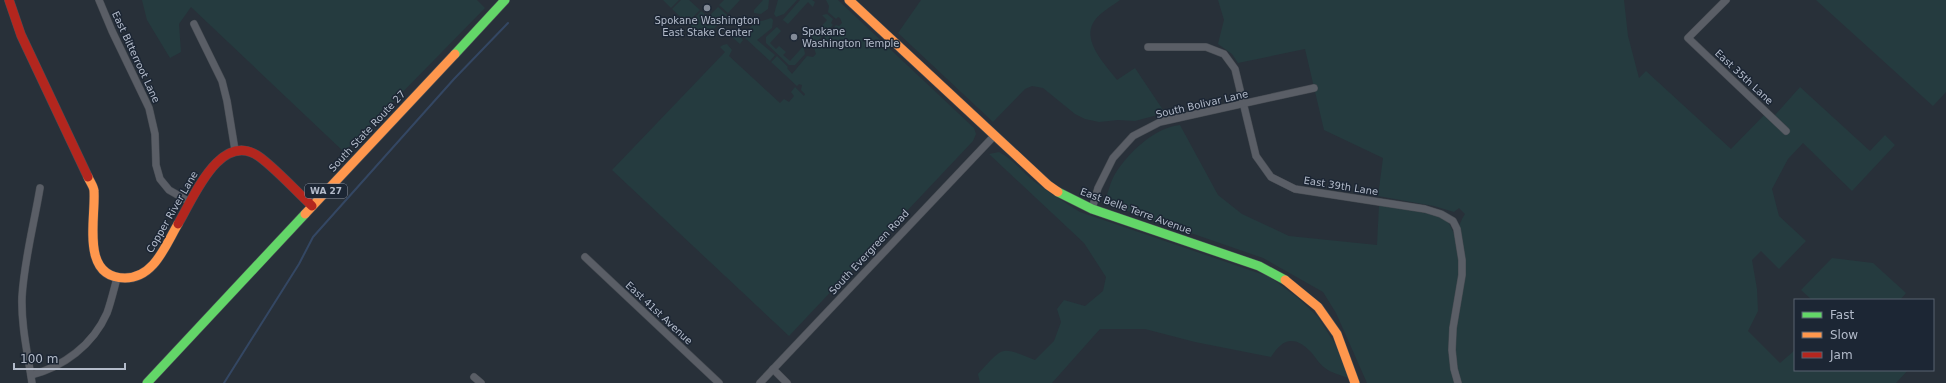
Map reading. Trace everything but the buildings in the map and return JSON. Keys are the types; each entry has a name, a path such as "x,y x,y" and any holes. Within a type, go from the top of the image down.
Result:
{"street":[{"path":"9,0 21,35 94,190 92,244 96,258 104,270 117,278 106,314 90,340 70,359 46,371 31,375"},
{"name":"East Bitterroot Lane","path":"100,0 112,31 149,108 155,134 156,165 160,179 169,190 190,202"},
{"name":"South State Route 27","path":"147,383 505,0"},
{"name":"East Belle Terre Avenue","path":"849,0 1048,185 1068,198 1092,209 1259,266 1290,283 1318,307 1337,334 1355,383"},
{"name":"East 35th Lane","path":"1726,0 1688,38 1786,131"},
{"path":"194,24 222,81 227,101 235,150 252,152 260,157 312,206"},
{"name":"East 39th Lane","path":"1148,47 1206,47 1224,54 1235,69 1256,156 1271,177 1295,189 1425,209 1441,214 1453,221 1457,229 1462,260 1462,275 1453,342 1454,370 1458,383"},
{"name":"South Bolivar Lane","path":"1092,209 1098,188 1112,158 1133,136 1160,122 1314,88"},
{"name":"South Evergreen Road","path":"760,383 994,136"},
{"name":"Copper River Lane","path":"117,278 131,278 142,275 156,262 211,167 222,155 235,150"},
{"path":"32,383 24,327 22,298 25,271 40,188"},
{"name":"East 41st Avenue","path":"586,257 719,383"},
{"path":"773,369 787,383"},
{"path":"474,377 481,383"}],"green space":[{"path":"142,0 477,0 485,8 344,152 191,7 179,24 181,52 170,58 147,20"},
{"path":"663,0 679,0 671,8"},
{"path":"681,0 689,0 700,10 687,23 672,9"},
{"path":"724,0 740,0 728,13 719,5"},
{"path":"763,0 769,0 768,9 761,14 754,13 754,10"},
{"path":"778,0 797,0 784,14 776,17 774,14"},
{"path":"800,0 812,0 815,2 813,7 808,2 788,24 783,20 781,22"},
{"path":"826,0 838,0 974,128 976,134 973,141 789,336 612,170 725,52 720,47 723,45 727,44 732,50 729,56 780,103 784,99 789,102 794,96 791,92 795,87 804,96 805,94 801,90 802,85 799,84 797,86 771,62 777,56 788,67 787,68 792,74 807,56 813,57 816,54 814,48 836,25 839,26 842,23 840,18 838,17 836,19 828,12 829,6"},
{"path":"921,0 1120,0 1103,12 1095,20 1091,28 1090,36 1092,44 1096,52 1117,80 1135,68 1165,113 1135,121 1118,120 1099,122 1085,119 1075,114 1043,88 1032,86 1025,89 993,122 898,33"},
{"path":"1218,0 1624,0 1628,36 1639,78 1646,71 1731,149 1769,110 1775,115 1800,87 1870,151 1885,135 1895,145 1852,191 1803,143 1788,159 1772,189 1779,216 1806,241 1779,269 1761,251 1752,260 1757,289 1758,311 1748,331 1780,363 1794,351 1794,371 1907,371 1896,383 1367,383 1336,313 1323,292 1263,258 1104,203 1115,174 1127,157 1152,136 1170,127 1180,125 1218,195 1242,214 1289,236 1377,245 1379,205 1438,215 1448,221 1455,236 1465,214 1459,208 1454,212 1434,206 1378,196 1383,158 1324,130 1305,49 1238,63 1232,54 1218,44 1224,20"},
{"path":"1816,0 1946,0 1946,92 1933,106"},
{"path":"718,7 727,15 704,39 689,24 701,11 708,17"},
{"path":"827,14 833,19 831,23 833,25 813,46 808,45 804,49 805,54 795,65 789,65 766,43 766,37 779,25 777,27 781,31 770,43 776,49 779,46 786,52 783,55 790,61 827,20 822,15"},
{"path":"771,18 773,20 772,28 757,40 775,55 770,61 743,36 756,21"},
{"path":"735,31 743,40 740,44 732,37"},
{"path":"999,152 1011,160 1036,183 1080,212 1270,277 1298,298 1318,317 1335,344 1348,378 1327,370 1312,353 1304,346 1294,341 1289,341 1279,346 1271,357 1195,342 1145,329 1100,329 1052,383 980,383 978,374 993,358 1003,351 1015,352 1035,360 1054,341 1061,322 1057,309 1064,300 1085,306 1103,291 1106,277 1084,243 989,154"},
{"path":"1832,258 1873,263 1906,293 1901,299 1811,299 1801,290"}],"waterway":[{"path":"224,383 299,264 313,237 454,79 508,23"}],"traffic: fast":[{"path":"455,54 505,0"},
{"path":"1058,192 1092,209 1259,266 1285,280"},
{"path":"147,383 305,214"}],"traffic: slow":[{"path":"849,0 1048,185 1058,192"},
{"path":"305,214 455,54"},
{"path":"88,177 94,191 93,245 96,258 101,268 111,275 125,278 135,277 144,273 158,259 178,224"},
{"path":"1285,280 1318,307 1337,334 1355,383"}],"traffic: jam":[{"path":"9,0 21,35 88,177"},
{"path":"178,224 200,184 210,170 221,159 233,152 247,151 261,158 281,175 312,206"}],"place":[{"name":"Spokane Washington East Stake Center","path":"707,8"},
{"name":"Spokane Washington Temple","path":"794,37"}]}
